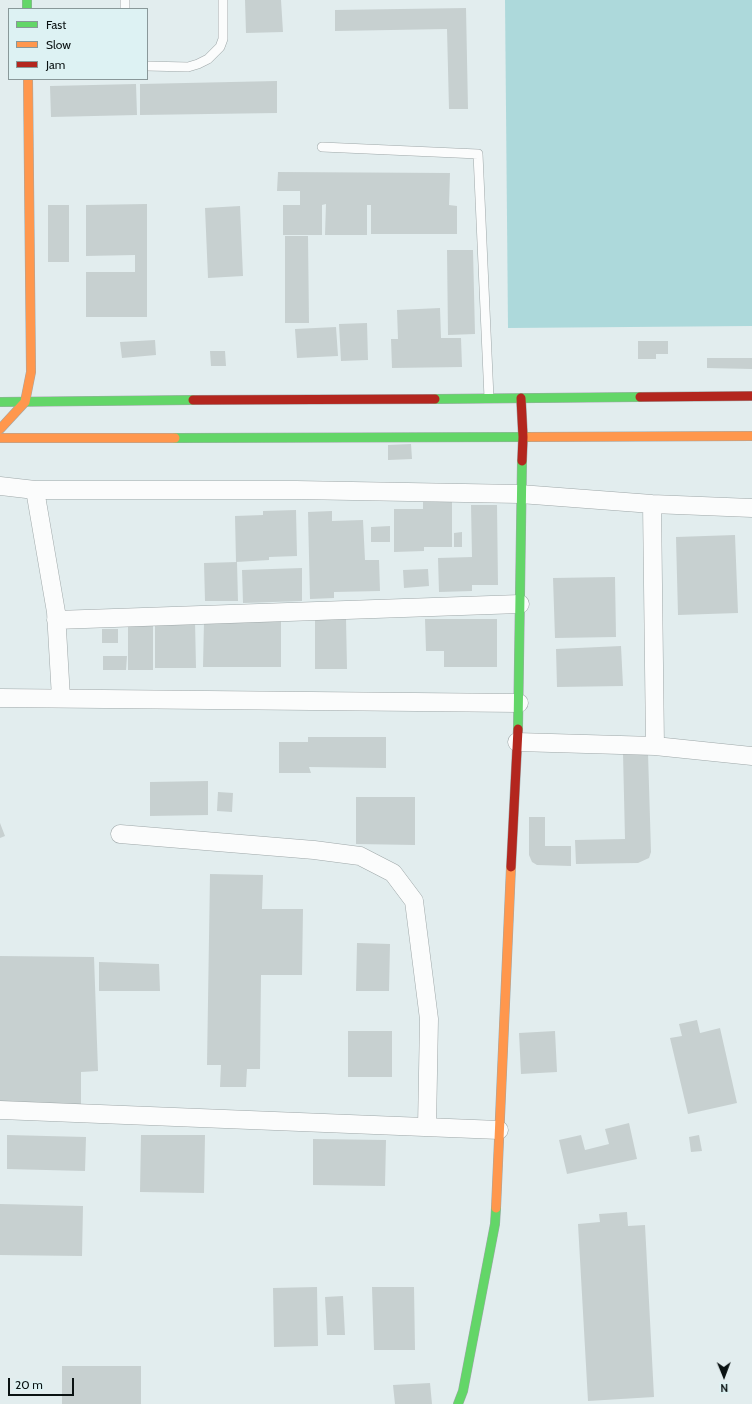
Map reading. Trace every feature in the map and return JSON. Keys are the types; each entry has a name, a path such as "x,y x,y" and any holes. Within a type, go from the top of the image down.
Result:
{"street":[{"path":"0,429 25,402 31,372 28,80"},
{"path":"0,402 752,396"},
{"path":"458,1404 463,1392 495,1224 519,703 520,494 523,436 521,398"},
{"path":"0,438 752,436"},
{"path":"0,486 35,490 296,490 520,494 652,504 752,508"},
{"path":"35,490 56,620 61,698"},
{"path":"652,504 655,746"},
{"path":"56,620 520,604"},
{"path":"0,698 519,703"},
{"path":"517,742 655,746 752,756"},
{"path":"120,834 322,851 360,856 393,873 414,901 429,1019 428,1127"},
{"path":"0,1110 499,1130"}],"lane":[{"path":"148,66 188,67 208,59 220,47 223,39 223,0"},
{"path":"322,147 478,154 489,398"}],"shaded area":[{"path":"505,0 752,0 752,326 508,328"}],"building":[{"path":"245,0 281,0 283,32 246,33"},
{"path":"466,8 468,109 449,109 447,29 335,31 335,10"},
{"path":"277,81 277,113 140,115 140,84"},
{"path":"136,84 137,115 51,117 50,86"},
{"path":"278,172 450,173 449,205 457,206 457,234 371,234 371,205 367,205 367,235 325,235 326,204 322,205 322,235 283,235 283,205 300,205 300,191 277,191"},
{"path":"147,204 147,317 86,317 86,272 135,272 135,255 86,256 86,205"},
{"path":"48,205 69,205 69,262 48,262"},
{"path":"240,206 243,276 208,278 205,208"},
{"path":"285,236 308,236 309,323 285,323"},
{"path":"447,250 473,250 475,334 448,335"},
{"path":"440,308 441,338 461,338 462,367 392,368 391,339 398,339 397,310"},
{"path":"367,323 368,360 341,361 339,324"},
{"path":"336,327 338,356 297,358 295,329"},
{"path":"155,340 156,355 122,358 120,342"},
{"path":"638,341 668,341 668,354 656,354 656,359 638,359"},
{"path":"210,351 225,351 226,366 211,366"},
{"path":"707,358 752,358 752,369 707,368"},
{"path":"411,444 412,459 388,460 388,445"},
{"path":"423,502 452,502 452,547 424,547 424,551 394,552 394,509 423,509"},
{"path":"471,505 497,505 498,585 472,585 472,591 439,592 438,558 472,557"},
{"path":"296,510 297,556 269,557 269,560 236,562 235,516 263,515 263,511"},
{"path":"332,511 332,521 363,520 365,560 379,560 380,591 334,592 334,598 310,599 308,512"},
{"path":"390,526 390,542 371,542 371,527"},
{"path":"462,532 462,547 454,547 454,533"},
{"path":"735,535 738,613 678,615 676,537"},
{"path":"237,562 238,601 205,601 204,563"},
{"path":"302,568 302,601 243,603 242,570"},
{"path":"428,569 429,586 404,588 403,570"},
{"path":"615,577 616,637 555,638 553,578"},
{"path":"315,618 346,618 347,669 315,669"},
{"path":"425,619 497,619 497,667 444,667 444,651 426,651"},
{"path":"195,620 196,668 155,668 155,621"},
{"path":"128,621 153,622 153,670 128,670"},
{"path":"204,621 281,621 281,667 203,667"},
{"path":"102,629 118,629 118,643 102,643"},
{"path":"621,646 623,686 557,687 556,649"},
{"path":"103,656 127,656 126,670 103,670"},
{"path":"308,737 386,737 386,768 309,767 311,773 279,773 279,742 308,742"},
{"path":"623,753 648,753 651,852 649,858 638,863 576,864 575,840 625,839"},
{"path":"208,781 208,815 150,816 150,782"},
{"path":"218,792 233,793 232,812 217,811"},
{"path":"356,797 415,797 415,845 356,844"},
{"path":"529,817 545,817 545,846 571,846 571,866 537,865 532,862 529,855"},
{"path":"0,823 5,836 0,838"},
{"path":"210,874 263,875 262,909 303,909 302,975 261,975 260,1069 247,1069 246,1087 220,1087 221,1065 207,1065"},
{"path":"357,943 390,944 389,991 356,991"},
{"path":"0,956 94,957 98,1071 81,1072 81,1110 0,1107"},
{"path":"99,962 159,964 160,991 99,991"},
{"path":"697,1020 700,1033 720,1028 737,1103 688,1114 670,1038 682,1036 679,1024"},
{"path":"348,1031 392,1031 392,1077 348,1077"},
{"path":"555,1031 557,1072 521,1074 519,1033"},
{"path":"629,1123 637,1159 567,1174 559,1140 581,1135 585,1150 609,1144 605,1129"},
{"path":"7,1135 86,1137 85,1171 7,1169"},
{"path":"141,1135 205,1135 204,1193 140,1192"},
{"path":"699,1135 702,1151 691,1152 689,1137"},
{"path":"313,1139 386,1140 385,1186 313,1185"},
{"path":"0,1204 83,1206 82,1256 0,1255"},
{"path":"627,1212 628,1226 645,1225 654,1397 588,1401 578,1224 600,1222 599,1214"},
{"path":"317,1287 318,1346 274,1347 273,1288"},
{"path":"372,1287 414,1287 415,1350 374,1350"},
{"path":"343,1296 345,1335 327,1335 325,1297"},
{"path":"62,1366 141,1366 141,1404 62,1404"},
{"path":"430,1383 432,1404 395,1404 393,1385"}],"traffic: fast":[{"path":"27,0 27,8"},
{"path":"435,399 640,397"},
{"path":"0,402 193,400"},
{"path":"175,438 529,437"},
{"path":"518,729 522,461"},
{"path":"458,1404 463,1391 495,1224 496,1208"}],"traffic: slow":[{"path":"0,429 25,402 31,372 28,80"},
{"path":"529,437 752,436"},
{"path":"0,438 175,438"},
{"path":"496,1208 511,867"}],"traffic: jam":[{"path":"640,397 752,396"},
{"path":"521,398 523,437 522,461"},
{"path":"193,400 435,399"},
{"path":"511,867 518,729"}]}
